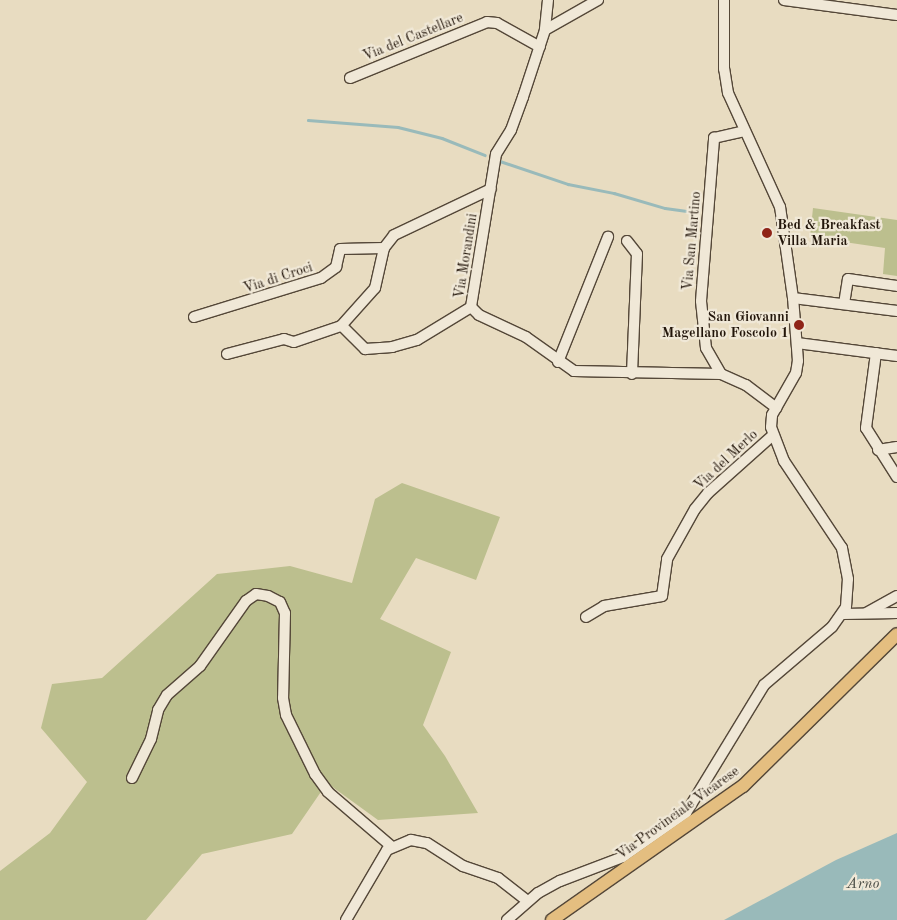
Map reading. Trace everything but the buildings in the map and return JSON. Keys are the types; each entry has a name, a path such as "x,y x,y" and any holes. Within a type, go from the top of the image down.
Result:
{"main road":[{"name":"Via Provinciale Vicarese","path":"552,920 743,786 897,634"}],"street":[{"name":"Via Morandini","path":"548,0 545,30 540,47 515,122 499,148 493,165 491,189 471,307 479,315 526,337 558,362 580,373 721,374 746,385 776,408"},
{"path":"545,30 598,0"},
{"path":"507,920 527,901 560,881 623,857 686,813 764,685 832,627 842,614 848,600 848,579 842,548 784,461 773,435 771,420 796,373 797,343 793,298 780,208 744,130 727,85 724,0"},
{"path":"784,0 897,15"},
{"name":"Via del Castellare","path":"350,78 487,22 497,23 540,47"},
{"name":"Via San Martino","path":"721,374 706,348 701,301 714,138 744,130"},
{"path":"227,354 284,339 294,342 342,326 375,288 384,248 402,230 491,189"},
{"path":"558,362 608,237"},
{"path":"627,241 637,254 632,374"},
{"name":"Via di Croci","path":"194,317 321,278 336,267 340,249 384,248"},
{"path":"844,304 848,279 897,286"},
{"path":"793,298 897,311"},
{"path":"342,326 365,349 392,347 417,340 471,307"},
{"path":"797,343 897,356"},
{"path":"876,353 866,428 878,450 897,477"},
{"name":"Via del Merlo","path":"586,617 604,606 662,596 667,558 695,509 708,493 773,435"},
{"path":"878,450 897,447"},
{"path":"132,778 151,739 158,710 167,695 200,666 246,601 256,594 268,596 280,602 284,613 283,698 286,715 315,774 328,792 391,846"},
{"path":"866,613 897,596"},
{"path":"842,614 897,613"},
{"path":"346,920 391,846 411,840 427,843 463,866 498,878 527,901"}],"green space":[{"path":"813,208 897,220 897,276 883,274 885,248 810,237"},
{"path":"402,483 500,517 476,580 416,558 380,619 451,652 423,725 445,756 478,813 378,820 327,783 292,834 202,854 146,920 0,920 0,871 50,833 87,782 41,728 52,684 102,678 217,574 290,566 352,583 375,499"}],"water":[{"name":"Arno","path":"897,833 897,920 724,920 836,860"}],"waterway":[{"path":"308,120 398,127 442,138 485,155"},
{"path":"497,160 568,184 614,193 665,208 694,212"}],"place":[{"name":"Bed & Breakfast Villa Maria","path":"767,233"},
{"name":"San Giovanni Magellano Foscolo 1","path":"799,325"}]}
